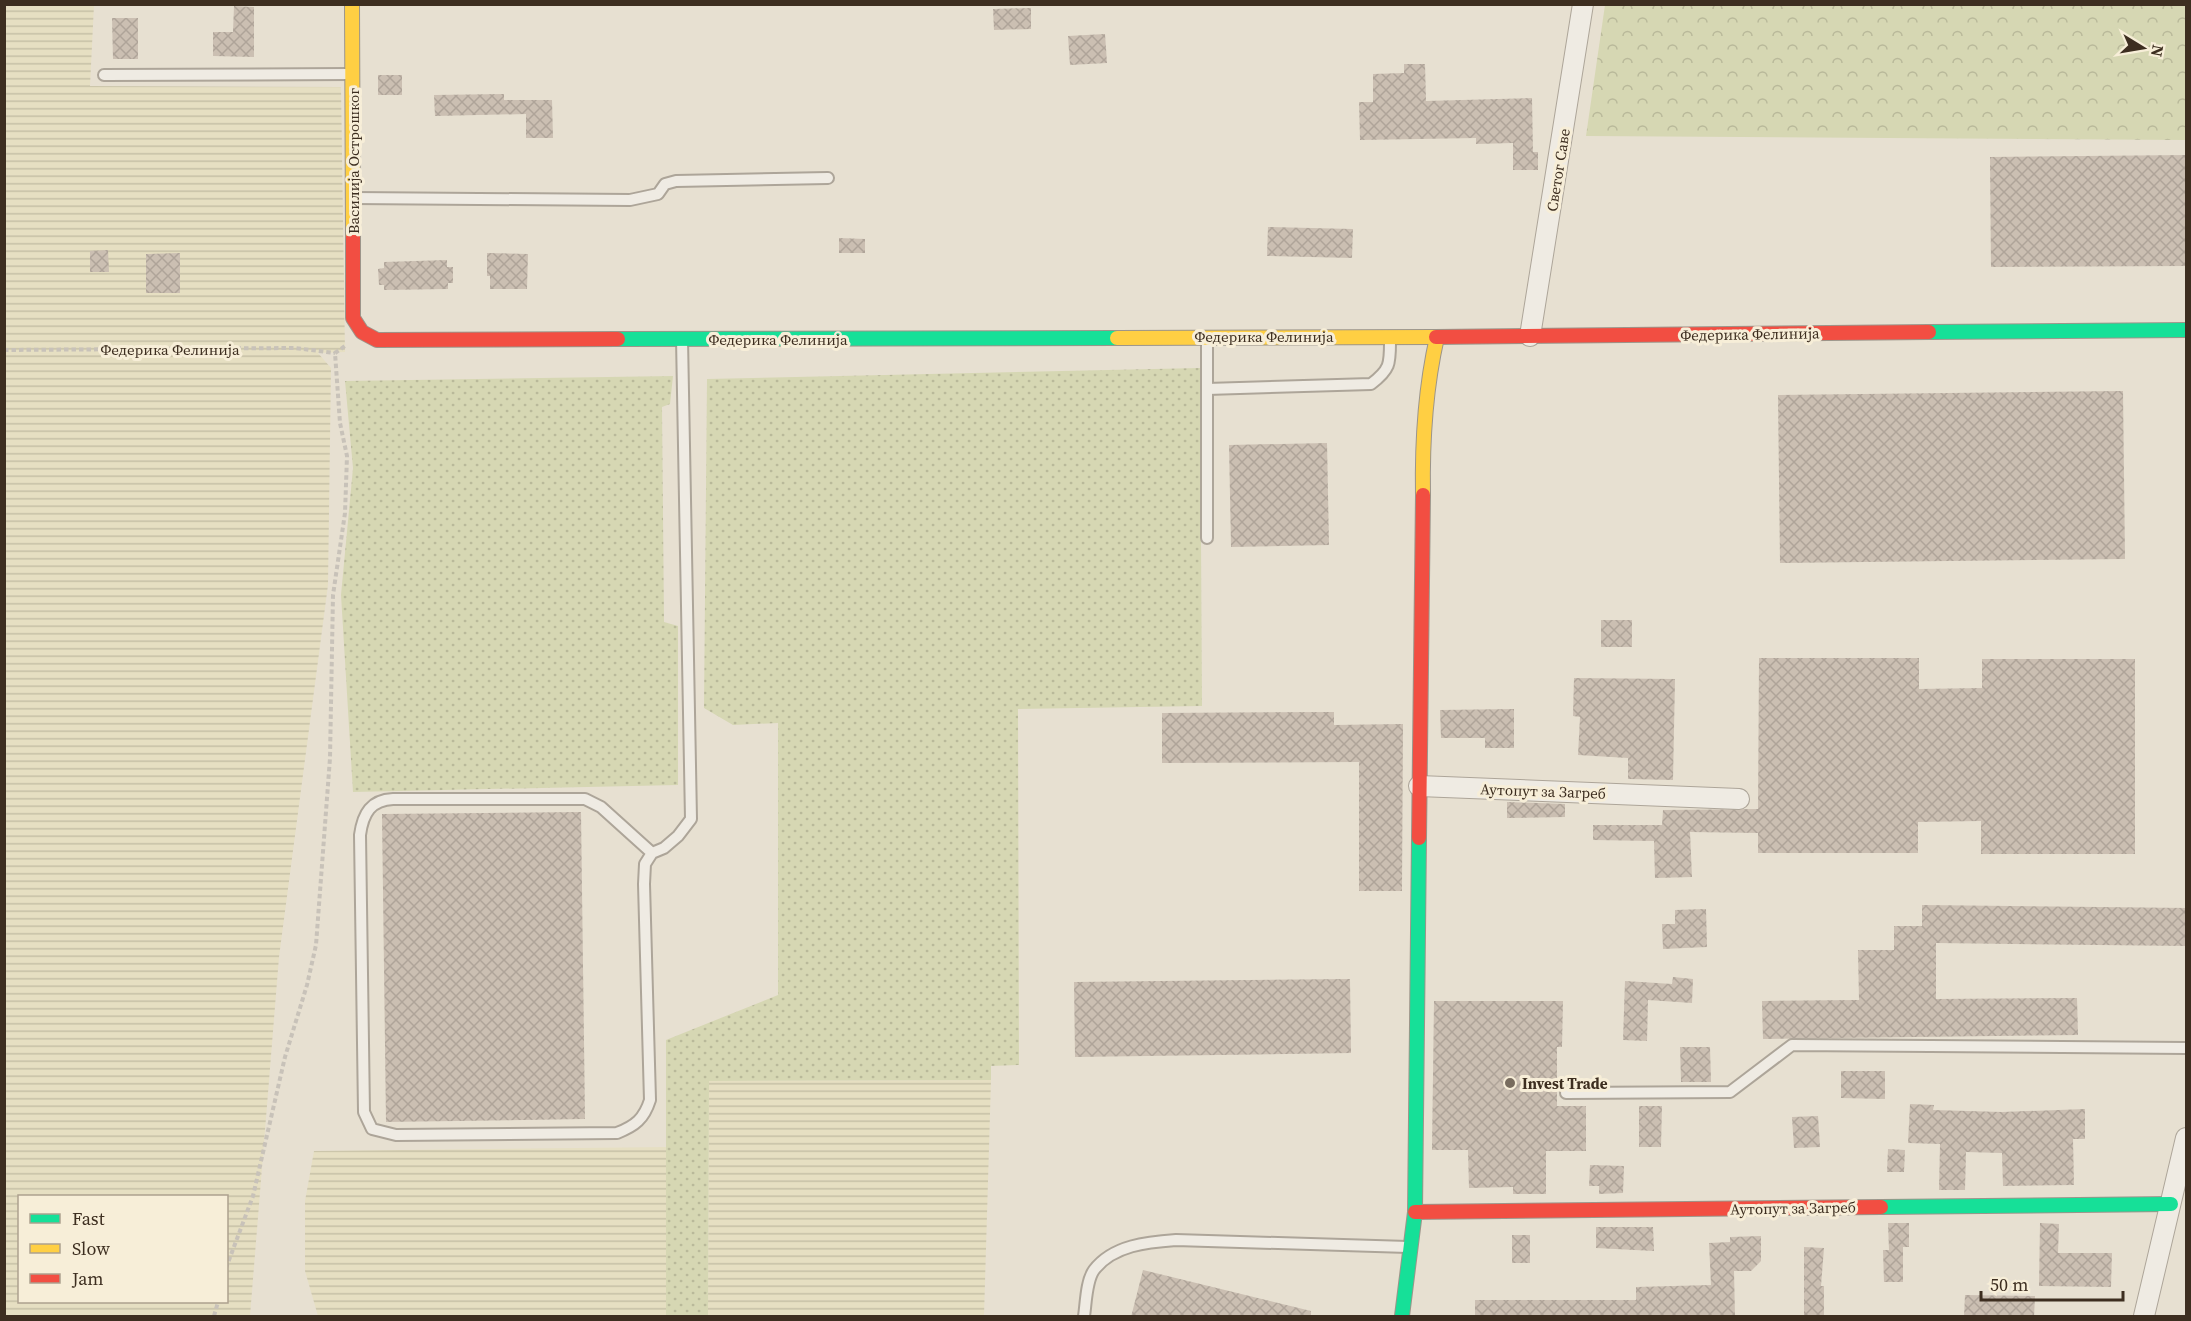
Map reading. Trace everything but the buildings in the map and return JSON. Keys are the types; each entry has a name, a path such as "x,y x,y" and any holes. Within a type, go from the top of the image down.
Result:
{"street":[{"name":"Василија Острошког","path":"352,4 353,318 357,328 364,335"},
{"name":"Светог Саве","path":"1530,336 1583,4"},
{"name":"Федерика Фелинија","path":"364,335 377,340 405,342 1207,336 1437,337 2187,330"},
{"path":"1402,1317 1415,1212 1424,535 1422,440 1427,383 1437,337"},
{"name":"Аутопут за Загреб","path":"1419,786 1739,799"},
{"path":"2144,1317 2187,1138"},
{"name":"Аутопут за Загреб","path":"1415,1212 2171,1204"}],"lane":[{"path":"104,75 353,74"},
{"path":"353,198 630,200 658,194 665,184 676,181 828,178"},
{"path":"1207,336 1207,538"},
{"path":"1207,389 1371,384 1385,374 1390,363 1390,337"},
{"path":"652,853 601,807 585,799 387,800 371,805 360,834 364,1112 372,1129 396,1136 617,1133 632,1127 646,1114 650,1100 645,864 652,853 664,848 678,836 691,819 682,339"},
{"path":"1566,1093 1730,1092 1792,1045 2187,1048"},
{"path":"1084,1317 1093,1271 1116,1253 1142,1242 1176,1240 1412,1248"}],"path":[{"path":"228,1263 253,1196 282,1069 307,985 316,945 330,758 333,595 345,513 347,456 340,423 334,353 364,335"},
{"name":"Федерика Фелинија","path":"4,350 295,348 334,353"}],"shaded area":[{"path":"5,5 94,5 90,86 341,87 345,352 318,353 331,368 328,585 279,957 250,1316 5,1316"},
{"path":"991,1080 984,1316 708,1316 709,1081"},
{"path":"667,1147 666,1316 318,1316 305,1271 305,1201 314,1151"}],"green space":[{"path":"1605,5 2186,5 2186,140 1586,136"},
{"path":"1200,368 1202,706 1018,709 1019,1065 991,1066 991,1080 709,1081 708,1316 666,1316 666,1040 778,995 778,723 733,725 704,708 707,379"},
{"path":"673,376 670,404 662,407 664,622 678,626 678,785 353,792 341,595 353,468 345,381"}],"traffic: fast":[{"path":"1929,332 2186,330"},
{"path":"618,339 1117,338"},
{"path":"1402,1316 1415,1212 1419,838"},
{"path":"1881,1207 2171,1204"}],"traffic: slow":[{"path":"352,4 353,237"},
{"path":"1117,338 1436,337"},
{"path":"1423,495 1425,416 1437,337"}],"traffic: jam":[{"path":"353,237 353,318 362,332 377,340 618,339"},
{"path":"1436,337 1929,332"},
{"path":"1419,838 1423,495"},
{"path":"1415,1212 1881,1207"}],"place":[{"name":"Invest Trade","path":"1510,1083"}]}
